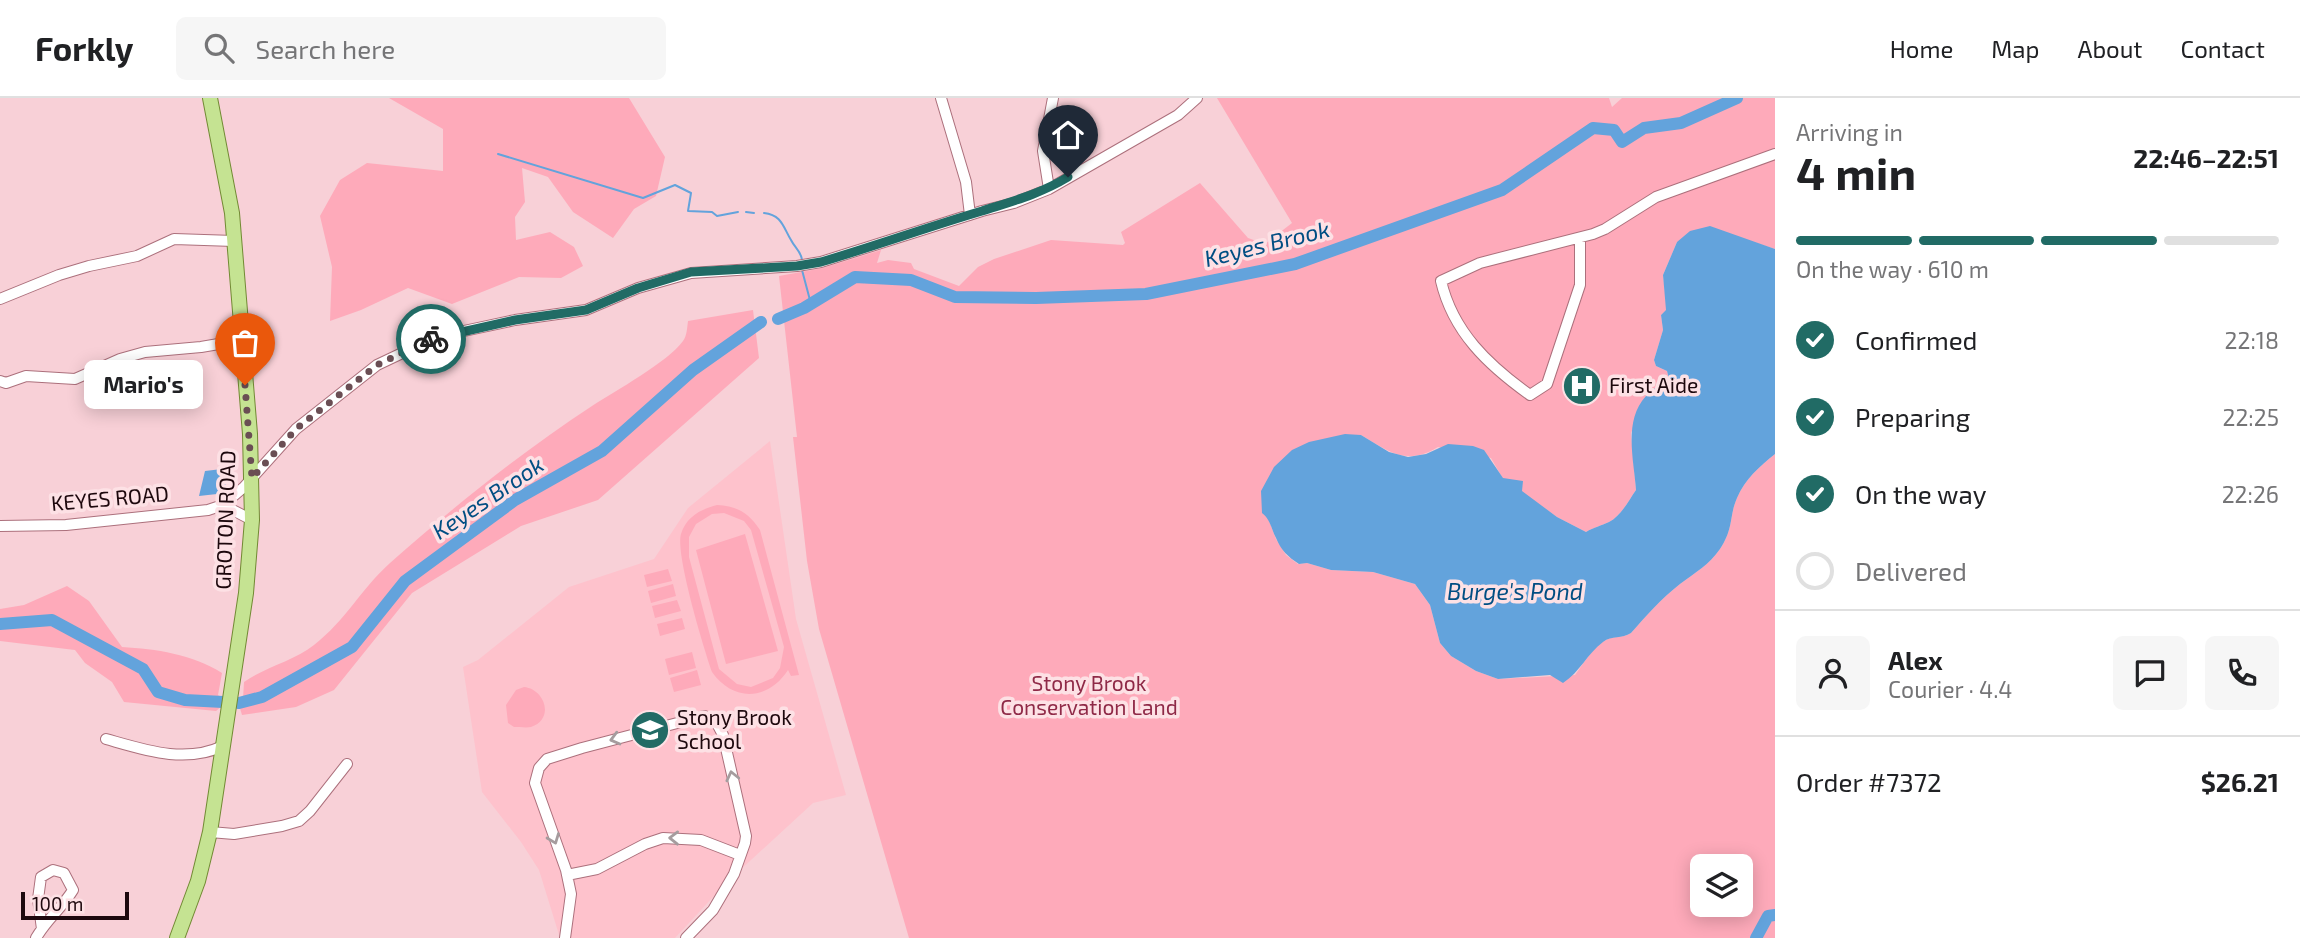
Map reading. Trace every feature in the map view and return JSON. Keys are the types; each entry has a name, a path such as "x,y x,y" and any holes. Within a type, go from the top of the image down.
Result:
{"main road":[{"name":"GROTON ROAD","path":"177,938 198,881 210,832 246,593 252,520 251,454 232,213 210,98"}],"street":[{"path":"941,98 966,182 970,215"},
{"path":"1049,189 1043,151 1053,98"},
{"path":"252,520 223,505 252,478 296,429 377,365 403,351 436,337 515,320 586,310 638,288 691,272 797,266 821,262 1014,203 1049,189 1178,115 1198,98"},
{"path":"1580,238 1580,285 1548,384 1530,395 1503,376 1468,340 1450,310 1441,281 1480,263 1580,238 1605,229 1656,197 1775,154"},
{"path":"0,299 58,275 137,256 174,239 234,241"},
{"path":"2,385 26,376 75,379 120,359 145,352 242,340"},
{"path":"251,454 276,449"},
{"name":"KEYES ROAD","path":"0,526 93,522 193,512 223,505"},
{"path":"565,938 570,894 567,875 535,783 538,768 547,759 582,748 704,716 715,720 723,735 746,836 734,874 713,910 686,938"},
{"path":"106,739 158,752 188,756 206,754 223,746"},
{"path":"210,832 234,834 299,821 347,764"},
{"path":"567,875 597,869 645,844 663,838 701,841 740,855"},
{"path":"53,870 64,873 73,890 39,933 38,899 41,877 53,870"}],"shaded area":[{"name":"Stony Brook School","path":"770,441 796,619 846,795 813,803 726,883 675,938 560,938 539,870 482,792 463,667 478,660 569,587 654,559 688,508"}],"green space":[{"path":"389,98 629,98 665,157 656,196 634,209 613,238 573,212 548,177 522,168 525,202 515,217 516,240 550,232 574,247 583,266 561,278 519,277 452,304 408,288 330,321 332,267 320,216 340,180 367,163 443,171 443,129"},
{"name":"Stony Brook Conservation Land","path":"1217,98 1609,98 1612,107 1622,98 1775,98 1775,249 1741,238 1677,242 1663,275 1667,310 1661,315 1663,330 1654,360 1656,366 1667,371 1669,379 1646,396 1631,433 1636,490 1617,516 1586,532 1557,517 1503,479 1491,458 1438,447 1417,456 1398,455 1361,435 1268,518 1286,555 1298,564 1307,563 1331,570 1373,572 1415,584 1430,605 1440,643 1451,656 1476,671 1498,679 1575,675 1598,646 1608,639 1631,633 1666,596 1711,560 1727,535 1740,491 1753,474 1775,454 1775,938 909,938 819,629 807,561 793,437 797,437 779,276 823,268 881,250 877,263 888,260 911,263 914,269 959,286 978,267 994,259 1051,240 1123,245 1125,243 1121,232 1200,183 1248,238 1265,244 1292,223"},
{"name":"Keyes Brook","path":"753,310 759,358 598,500 521,526 412,593 334,690 296,707 242,715 239,705 243,699 244,682 314,645 390,563 463,501 566,423 666,358 684,339 688,321"},
{"path":"717,505 731,507 747,515 760,530 799,675 791,676 788,670 771,688 761,692 750,694 730,689 712,672 691,602 682,561 681,534 690,518","holes":["724,513 744,521 751,530 784,647 780,668 773,678 751,687 737,684 719,669 689,557 689,537 696,524 712,514"]},
{"path":"745,534 778,651 726,664 696,550"},
{"path":"668,569 672,581 647,587 644,575"},
{"path":"673,584 676,596 651,603 648,591"},
{"path":"67,586 89,601 122,647 174,654 198,661 222,673 218,695 224,700 223,705 216,711 124,702 112,682 85,663 75,650 0,641 0,609 24,605"},
{"path":"677,600 681,611 655,618 652,606"},
{"path":"682,618 685,629 660,636 657,624"},
{"path":"692,652 696,668 669,675 665,659"},
{"path":"697,670 701,685 674,692 670,678"},
{"path":"524,687 542,698 545,711 543,718 531,727 514,727 508,723 506,705 516,690"}],"water":[{"name":"Burge's Pond","path":"1710,226 1775,249 1775,454 1753,474 1740,491 1727,535 1716,555 1666,596 1631,633 1603,642 1563,683 1550,675 1498,679 1476,671 1451,656 1440,643 1430,605 1415,584 1373,572 1331,570 1307,563 1299,564 1283,550 1262,513 1261,491 1274,467 1292,450 1309,442 1345,434 1361,435 1389,452 1408,457 1426,454 1448,444 1473,446 1484,450 1503,478 1523,481 1522,491 1557,517 1586,532 1617,516 1636,490 1632,441 1634,417 1646,396 1669,379 1667,371 1656,366 1654,360 1663,330 1661,315 1666,310 1663,275 1677,242 1690,231"},
{"path":"222,469 235,474 217,494 199,496 205,471"}],"waterway":[{"name":"Keyes Brook","path":"778,319 804,308 855,277 911,280 955,297 1036,298 1146,294 1295,264 1502,190 1593,128 1614,130 1622,142 1644,128 1681,123 1737,98"},
{"path":"498,154 643,198 675,185 691,193 688,211 712,212 717,216 738,212"},
{"path":"746,212 754,213"},
{"path":"764,213 775,216 781,222 802,260"},
{"path":"802,270 811,304"},
{"name":"Keyes Brook","path":"239,703 262,697 352,647 405,581 515,500 602,451 693,370 761,322"},
{"name":"Keyes Brook","path":"0,624 52,620 143,669 158,692 185,700 223,702"},
{"path":"1756,938 1768,916 1775,915"}],"way so far":[{"path":"245,385 252,478 296,429 377,365 431,339"}],"place":[{"name":"Mario's","path":"245,385"},
{"name":"First Aide","path":"1582,386"},
{"name":"Stony Brook School","path":"650,730"}],"route":[{"path":"431,339 515,320 586,310 638,288 691,272 797,266 821,262 1014,203 1049,189 1068,177"}]}
